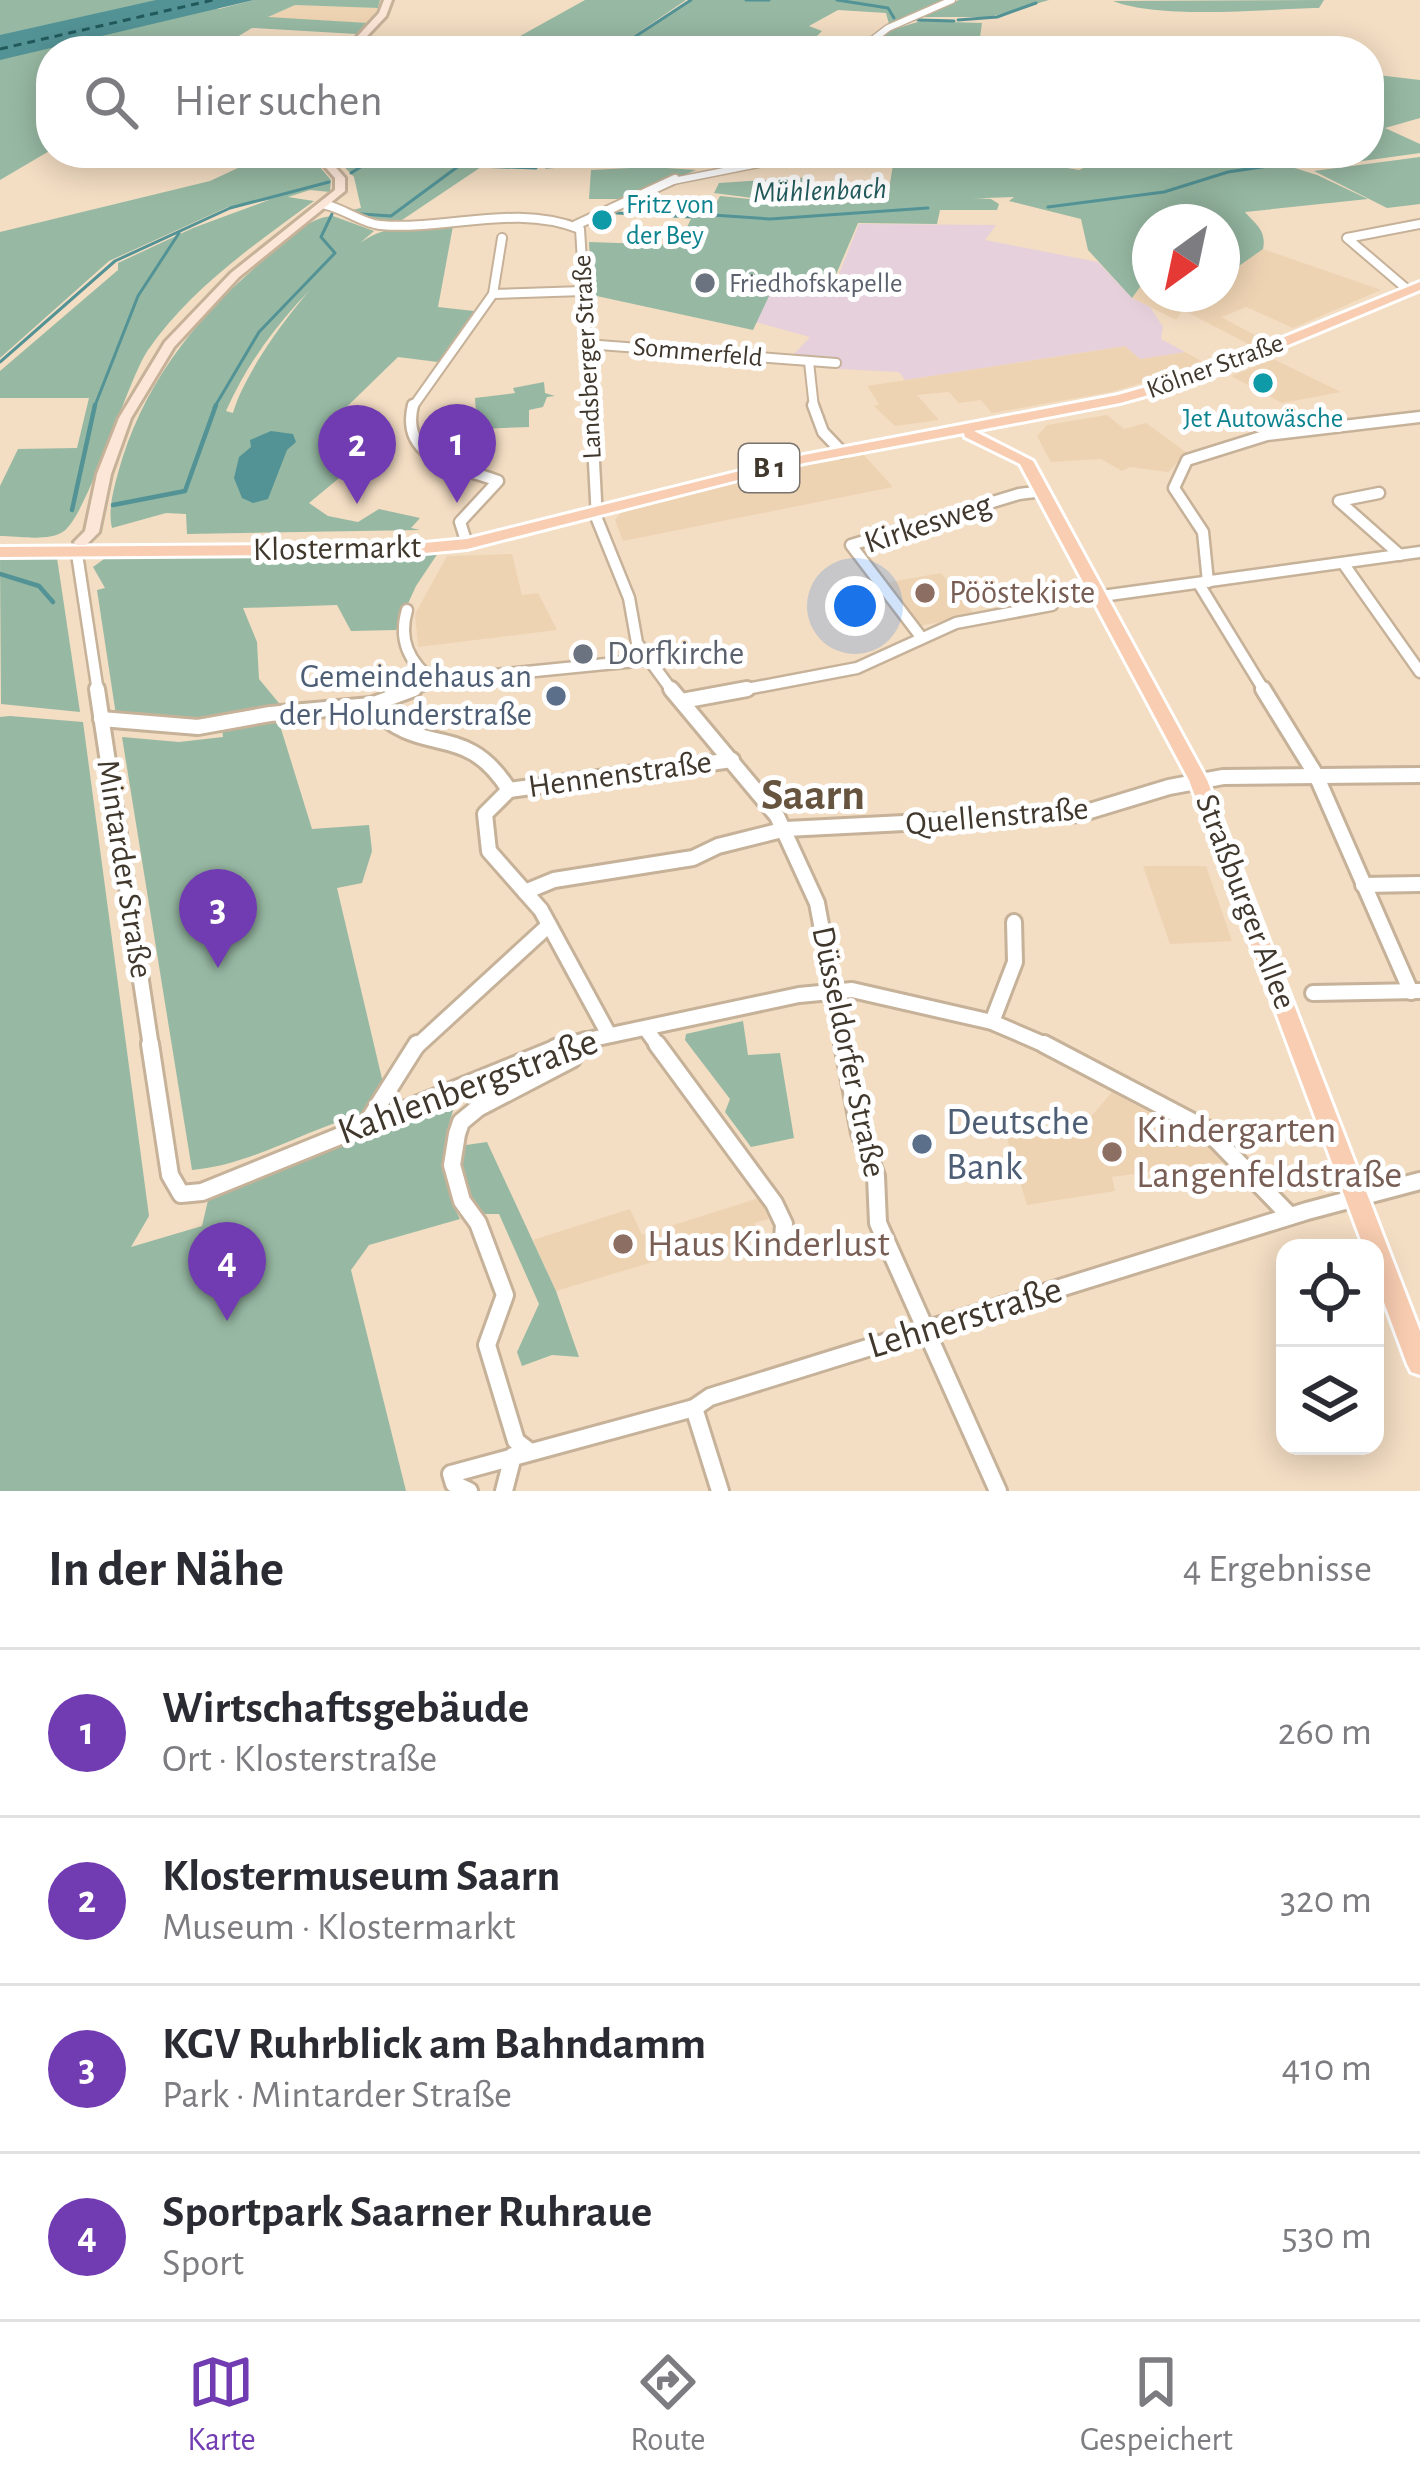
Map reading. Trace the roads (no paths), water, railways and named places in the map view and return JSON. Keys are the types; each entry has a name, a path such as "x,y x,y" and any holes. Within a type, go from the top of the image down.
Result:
{"main road":[{"path":"362,36 383,14 388,0"},
{"path":"331,168 340,178 338,195"},
{"name":"Mintarder Straße","path":"79,548 92,532 125,418 169,345 235,275 338,195"},
{"name":"Kölner Straße","path":"838,448 959,432 1017,439 1120,399 1201,376 1414,288"},
{"name":"Kölner Straße","path":"592,509 838,448 966,423 1017,439"},
{"path":"959,432 1017,439"},
{"name":"Straßburger Allee","path":"1017,439 1198,780 1420,1364"},
{"name":"Klostermarkt","path":"79,548 466,540 592,509"},
{"name":"B 1","path":"0,543 79,548"},
{"name":"B 1","path":"0,552 79,548"}],"street":[{"path":"878,36 952,0"},
{"path":"576,225 677,178 733,168"},
{"path":"338,195 343,209"},
{"name":"Landsberger Straße","path":"326,205 380,225 530,219 576,225 594,462 592,509"},
{"path":"1414,288 1347,238 1420,224"},
{"path":"466,540 460,522 497,481 445,466 411,430 409,412 419,391 458,346 493,294 502,238"},
{"path":"493,294 584,291"},
{"name":"Sommerfeld","path":"586,344 836,363"},
{"name":"Sommerfeld","path":"809,362 814,413 838,448"},
{"path":"1313,993 1416,991 1363,886 1316,775 1203,583 1203,532 1174,488 1180,466 1190,457 1239,442 1370,419 1420,417"},
{"name":"Kirkesweg","path":"921,637 852,549 854,542 1043,491"},
{"path":"1379,494 1339,501 1400,554"},
{"name":"Düsseldorfer Straße","path":"592,509 634,614 631,634 646,660 786,829 803,883 817,903 860,1133 868,1144 880,1199 878,1222 998,1491"},
{"name":"Mintarder Straße","path":"79,548 170,1175 181,1194"},
{"path":"1102,596 1420,552"},
{"path":"1343,563 1420,672"},
{"path":"682,701 857,668 956,623 1052,604"},
{"path":"407,610 402,634 409,657 434,681"},
{"path":"101,719 198,727 270,714 371,705 434,681 646,660"},
{"path":"371,705 396,729 415,738 459,743 485,753 496,764 508,790 489,804 482,827 497,861 549,925 609,1034"},
{"name":"Hennenstraße","path":"508,790 732,760"},
{"name":"Quellenstraße","path":"525,892 554,880 693,858 718,846 786,829 1080,814 1198,780 1420,775"},
{"path":"1363,886 1420,884"},
{"path":"992,1022 1016,974 1020,948 1014,922"},
{"path":"368,1122 422,1037 549,925"},
{"path":"833,990 992,1022 1028,1035 1205,1129 1290,1216"},
{"name":"Kahlenbergstraße","path":"181,1194 202,1192 558,1046 833,990"},
{"path":"646,1029 774,1203 784,1224 783,1239"},
{"path":"504,1491 521,1454 487,1345 505,1295 478,1223 462,1201 452,1165 461,1122 478,1108 572,1059 585,1040"},
{"name":"Lehnerstraße","path":"469,1491 454,1484 451,1474 521,1454 540,1454 694,1408 710,1397 925,1329 1290,1216 1420,1181"},
{"path":"694,1408 720,1491"}],"water":[{"path":"156,0 254,0 102,36 36,36 36,51 0,60 0,35"},
{"path":"271,431 293,434 296,442 287,450 268,499 253,503 242,498 234,478 239,457 251,447 250,440"}],"waterway":[{"path":"636,36 691,0"},
{"path":"746,0 769,0"},
{"path":"837,0 888,8 894,18"},
{"path":"958,20 997,17 1036,3"},
{"path":"918,20 954,21"},
{"name":"Mühlenbach","path":"351,173 359,168"},
{"path":"361,214 391,216 456,168"},
{"name":"Mühlenbach","path":"1048,207 1164,192 1254,168"},
{"name":"Mühlenbach","path":"0,362 115,261 230,208 329,182"},
{"name":"Mühlenbach","path":"713,215 770,219 928,208"},
{"name":"Mühlenbach","path":"617,213 691,217"},
{"path":"214,408 259,332 335,253 321,237 332,214"},
{"path":"95,406 138,296 179,233"},
{"path":"113,505 185,491 216,405"},
{"path":"72,510 95,406"},
{"path":"0,574 39,586 53,602"}],"place":[{"name":"Fritz von der Bey","path":"602,220"},
{"name":"Friedhofskapelle","path":"705,283"},
{"name":"Jet Autowäsche","path":"1263,383"},
{"name":"Wirtschaftsgebäude","path":"457,503"},
{"name":"Klostermuseum Saarn","path":"357,504"},
{"name":"Pööstekiste","path":"925,593"},
{"name":"Dorfkirche","path":"583,654"},
{"name":"Gemeindehaus an der Holunderstraße","path":"556,696"},
{"name":"KGV Ruhrblick am Bahndamm","path":"218,968"},
{"name":"Deutsche Bank","path":"922,1144"},
{"name":"Kindergarten Langenfeldstraße","path":"1112,1152"},
{"name":"Haus Kinderlust","path":"623,1244"},
{"name":"Sportpark Saarner Ruhraue","path":"227,1321"}],"district":[{"name":"Saarn","path":"813,795"}]}
